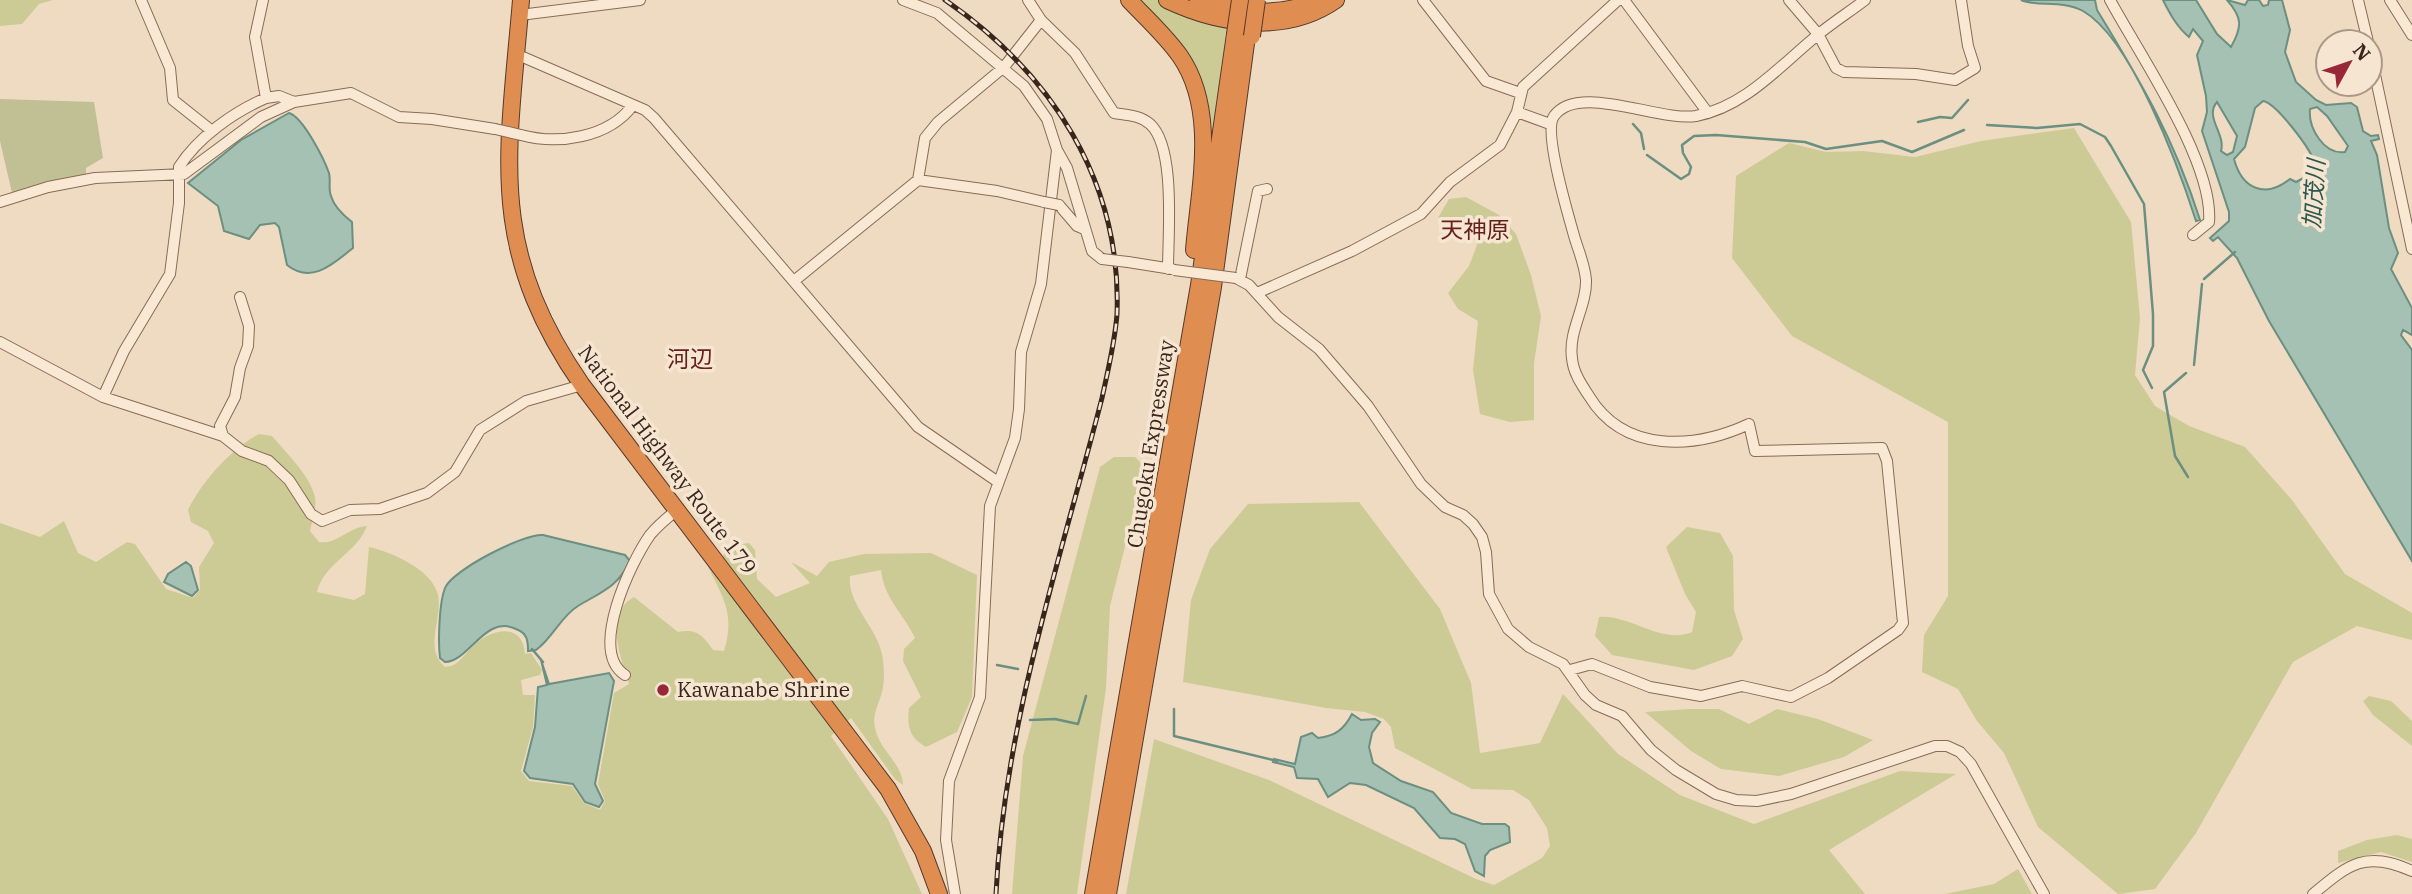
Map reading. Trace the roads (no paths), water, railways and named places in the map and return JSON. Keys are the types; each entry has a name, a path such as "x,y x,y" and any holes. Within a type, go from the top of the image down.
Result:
{"highway":[{"path":"1129,0 1180,56 1196,90 1202,116 1202,145 1182,382"},
{"path":"1167,0 1221,18 1272,23 1301,18 1336,0"},
{"path":"1198,0 1258,12 1286,10 1316,0"},
{"name":"Chugoku Expressway","path":"1108,894 1173,531 1229,175 1245,36 1240,0"},
{"name":"Chugoku Expressway","path":"1093,894 1182,382 1245,36 1255,0"},
{"name":"National Highway Route 179","path":"521,8 508,142 508,182 519,259 548,332 582,385 888,789 913,830 939,894"}],"street":[{"path":"141,0 170,68 173,100 212,131"},
{"path":"263,0 255,37 266,98"},
{"path":"521,8 640,0"},
{"path":"903,0 937,13 1004,67 1037,101 1054,133 1057,150 1045,263 1021,352 1020,409 1015,438 998,482 987,530 980,697 955,761 945,806 948,861 955,894"},
{"path":"1028,0 1041,20 1075,53 1114,113 1140,117 1157,131 1166,171 1171,269"},
{"path":"1423,0 1486,81 1520,93"},
{"path":"1257,293 1352,251 1421,214 1450,182 1500,145 1517,112 1520,93 1618,0"},
{"path":"1624,0 1708,113"},
{"path":"1788,0 1818,34 1831,61 1844,72 1916,74 1955,80 1975,68 1968,47 1961,0"},
{"path":"1570,670 1592,664 1650,687 1701,696 1742,686 1791,697 1828,678 1898,630 1903,623 1887,461 1881,448 1755,451 1749,424 1727,434 1660,443 1616,425 1597,409 1577,377 1572,357 1572,339 1586,282 1558,172 1550,124 1558,111 1575,102 1604,103 1676,117 1708,113 1773,76 1818,34 1865,0"},
{"path":"2110,0 2189,145 2199,170 2210,210 2210,222 2193,235"},
{"path":"2358,0 2365,28"},
{"path":"2390,0 2412,35"},
{"path":"794,281 918,180 925,138 938,122 1004,67 1041,20"},
{"path":"516,54 632,105 654,118 918,427 998,482"},
{"path":"0,202 52,186 95,178 178,176 261,117 294,102 351,93 399,117 432,119 495,129 542,141 562,140 606,128 627,113 632,105"},
{"path":"103,397 124,351 170,274 178,203 178,176 182,162 212,131 235,114 266,98 279,96 294,102"},
{"path":"2380,98 2412,249"},
{"path":"1517,112 1550,124"},
{"path":"1057,150 1068,168 1092,251 1102,259 1238,279 1257,293 1278,317 1319,349 1341,373 1435,499 1473,524 1482,537 1486,552 1489,594 1508,629 1529,647 1555,658 1570,670 1585,695 1596,705 1622,716 1659,757 1694,782 1736,800 1776,799 1920,749 1947,746 1960,752 1971,764 2044,894"},
{"path":"918,180 997,191 1059,205 1077,226 1084,229"},
{"path":"1238,279 1258,191 1267,189"},
{"path":"223,436 220,426 235,397 240,368 248,346 249,327 240,297"},
{"path":"0,342 103,397 223,436 242,451 269,461 289,480 311,514 322,521 329,521 350,510 380,509 439,487 455,472 480,430 526,401 582,385"},
{"path":"625,675 616,664 611,645 613,615 650,536 678,509"},
{"path":"2313,894 2350,864 2366,860 2392,863 2412,871"}],"water":[{"path":"2021,0 2095,0 2097,10 2142,86 2168,137 2200,220 2196,221 2152,107 2119,48 2101,26 2083,11"},
{"name":"加茂川","path":"2163,0 2196,0 2217,34 2231,47 2239,23 2236,12 2227,0 2245,5 2248,0 2259,0 2263,6 2268,5 2269,0 2282,0 2290,30 2285,52 2296,82 2316,100 2326,105 2351,103 2357,107 2363,131 2371,136 2378,135 2379,139 2371,141 2377,155 2389,228 2398,253 2391,269 2412,308 2412,335 2403,330 2401,335 2412,350 2412,561 2269,321 2237,258 2218,237 2213,241 2210,238 2229,221 2229,212 2202,131 2207,112 2206,96 2197,55 2203,41 2193,29 2189,37 2185,33","holes":["2263,101 2276,109 2292,126 2314,161 2309,175 2296,182 2290,179 2272,189 2256,188 2243,178 2234,159 2245,147 2255,108","2217,102 2237,136 2233,152 2227,155 2221,151 2221,138 2214,120","2317,107 2327,116 2348,146 2345,152 2330,149 2319,139 2312,124 2310,109"]},
{"path":"289,113 300,122 323,158 329,173 332,200 352,222 353,248 322,270 314,272 296,271 287,265 279,227 275,223 260,225 249,239 224,231 218,206 188,183 241,140"},
{"path":"543,535 625,555 630,561 614,583 572,610 536,650 528,651 525,635 505,626 487,633 454,660 445,662 440,658 441,603 450,580 506,546"},
{"path":"186,562 191,566 198,590 192,596 164,582 168,574"},
{"path":"541,660 549,684 609,673 614,681 595,784 603,801 599,807 585,802 573,784 530,778 524,771 535,727 538,687 547,685"},
{"path":"1352,714 1361,720 1375,719 1380,722 1372,733 1369,747 1373,763 1401,781 1433,792 1451,813 1482,824 1505,824 1509,827 1510,842 1490,850 1485,856 1484,876 1475,871 1465,844 1455,839 1440,838 1414,808 1366,785 1350,783 1328,797 1318,779 1297,778 1294,767 1273,762 1274,759 1295,764 1301,737 1312,733 1318,738 1330,736 1346,724"}],"waterway":[{"path":"1918,122 1940,117 1952,118 1968,100"},
{"path":"1633,124 1641,133 1644,149"},
{"path":"1987,125 2037,128 2080,124 2105,137 2111,146 2144,204 2153,346 2143,370 2152,388"},
{"path":"1647,155 1681,179 1689,174 1691,167 1683,153 1682,145 1694,136 1716,135 1805,142 1826,149 1882,141 1912,152 1964,130"},
{"path":"2204,279 2235,252"},
{"path":"2194,365 2202,284"},
{"path":"2186,373 2164,392 2175,456 2188,477"},
{"path":"532,649 543,662"},
{"path":"997,665 1018,669"},
{"path":"1030,720 1055,719 1078,724 1086,696"},
{"path":"1174,709 1174,736 1277,761"}],"railway":[{"path":"945,0 983,29 1017,61 1047,96 1073,134 1093,175 1107,219 1115,265 1115,335 1102,398 1052,582 1022,706 1001,831 996,894"}],"place":[{"name":"Kawanabe Shrine","path":"663,690"}],"district":[{"name":"天神原","path":"1475,230"},
{"name":"河辺","path":"690,359"}]}
